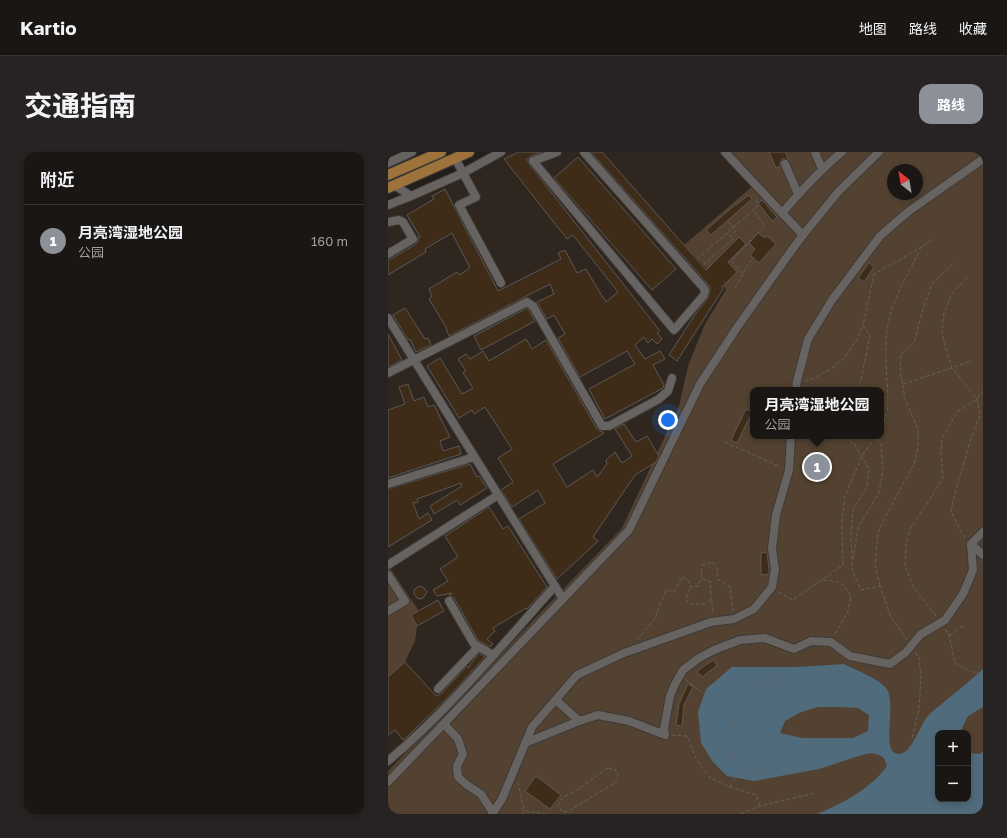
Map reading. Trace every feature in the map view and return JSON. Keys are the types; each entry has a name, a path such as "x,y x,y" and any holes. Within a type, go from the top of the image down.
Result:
{"main road":[{"path":"388,175 441,152"},
{"path":"391,186 468,152"}],"street":[{"path":"388,163 412,152"},
{"path":"388,205 463,173 501,152"},
{"path":"556,152 533,161 674,330 704,295 705,290 584,152"},
{"path":"726,152 804,235"},
{"path":"815,152 822,169"},
{"path":"782,212 822,169 842,152"},
{"path":"388,782 629,530 700,384 736,329 791,250 838,192 879,152"},
{"path":"455,158 476,197 460,205 500,283"},
{"path":"796,387 808,339 832,300 880,236 909,211 983,159"},
{"path":"785,164 798,194"},
{"path":"391,186 411,196"},
{"path":"388,222 399,220 403,222 413,239 388,254"},
{"path":"388,373 527,302 533,306 602,426 609,426 659,399 668,391 672,378"},
{"path":"388,318 563,599"},
{"path":"444,724 458,739 463,754 457,766 458,777 481,794 492,814 502,799 532,726 577,675 624,653 711,622 734,619 754,609 772,587 775,569 772,549 776,515 789,470 791,439"},
{"path":"388,484 474,457"},
{"path":"388,565 498,495"},
{"path":"526,743 579,721 598,715 628,721 665,734 664,729 670,696 683,670 699,658 714,650 740,640 765,638 794,649 811,641 831,642 850,656 890,664 906,652 920,635 945,620 963,594 973,570 971,544 983,532"},
{"path":"971,544 983,555"},
{"path":"388,575 405,601 388,611"},
{"path":"388,761 449,704 555,586"},
{"path":"449,601 474,644 493,656"},
{"path":"438,689 478,647"},
{"path":"556,700 579,721"}],"path":[{"path":"697,259 758,206 755,193 760,189"},
{"path":"743,274 731,261 765,226 753,210"},
{"path":"703,265 733,240 730,236 736,231 728,221"},
{"path":"796,387 831,369 844,358 858,338 863,325 874,274 922,247 933,239"},
{"path":"884,423 888,404 886,335 888,320 897,297 922,247"},
{"path":"735,288 753,257"},
{"path":"912,738 919,709 921,678 919,658 890,615 880,586 875,565 878,532 914,464 918,448 918,429 905,399 900,369 901,354 914,343 932,284 954,262"},
{"path":"967,277 952,294 944,313 942,332 952,368 977,399 980,415 971,438 951,511 961,532 971,544"},
{"path":"858,387 860,384 870,336 863,325"},
{"path":"903,385 972,361"},
{"path":"983,392 977,399 957,412 942,438 941,455 943,478 911,527 906,544 906,565 913,587 949,635 955,663 967,670 983,675"},
{"path":"849,439 855,444 869,470 867,487 853,509 851,534 852,570 861,590 880,586"},
{"path":"767,592 777,592 793,600 844,566 842,520 845,496 862,456 874,439"},
{"path":"852,562 858,527 879,493 882,469 881,445 876,439"},
{"path":"725,442 789,470"},
{"path":"691,587 698,586 701,579 702,565 713,562 717,569 718,580 730,587 734,619"},
{"path":"637,640 655,618 666,590 674,592 682,577 688,580 691,587 686,599 690,604 705,604 710,600"},
{"path":"701,579 710,581 710,600 713,607 711,622"},
{"path":"822,580 835,580 844,585 851,596 848,611 831,642"},
{"path":"949,635 964,626"},
{"path":"680,675 725,709 736,715 730,736 720,743 732,759 751,771 769,776 771,762"},
{"path":"725,709 740,690 766,676 778,675 779,691"},
{"path":"759,679 764,690"},
{"path":"740,690 748,700"},
{"path":"665,734 687,736 696,758 709,777 730,788 756,795 760,806"},
{"path":"732,759 741,750"},
{"path":"751,771 756,760"},
{"path":"730,788 743,766"},
{"path":"562,814 563,812 569,810 614,783 618,779 616,770 608,768 574,792 564,797 558,806 563,812"},
{"path":"518,783 524,811 522,814"},
{"path":"741,814 760,806 815,793"},
{"path":"524,811 544,814"}],"shaded area":[{"path":"501,152 725,152 755,183 726,289 704,326 688,366 679,406 622,528 388,782 388,205"},
{"path":"725,152 983,152 983,764 971,769 971,730 935,730 935,782 847,814 388,814 388,771 622,528 679,406 688,366 704,326 726,289 684,245 755,184"},
{"path":"388,565 419,611 411,615 417,626 415,641 405,662 388,677"}],"water":[{"path":"844,664 873,678 886,688 889,695 889,733 891,749 895,753 900,754 910,747 924,721 929,715 983,669 983,707 968,716 961,730 935,730 935,802 971,802 971,753 980,754 983,751 983,814 817,814 836,806 855,795 881,774 887,766 884,758 871,753 819,769 754,781 727,776 713,762 701,743 698,712 706,689 732,667 798,667","holes":["817,707 858,708 869,715 868,731 853,738 802,738 780,733 785,721 799,713"]}],"building":[{"path":"519,152 541,152 526,160 660,331 657,333 662,339 657,344 652,339 648,343 644,337 635,345 645,359 660,351 665,359 653,365 664,385 663,388 605,419 589,389 635,364 627,351 580,377 558,338 565,334 554,315 547,319 537,302 554,294 550,284 449,336 447,329 429,299 432,296 429,289 457,272 459,275 470,268 452,233 425,249 426,252 388,275 388,259 391,259 416,244 418,238 420,237 407,215 434,199 432,196 445,189 498,291 561,259 558,253 565,250 577,273 586,269 606,302 618,292 573,235 567,239 504,159"},
{"path":"591,152 602,152 706,270 739,237 746,244 728,262 737,272 722,287 723,289 677,361 669,355 696,313 708,298 710,287"},
{"path":"769,152 785,152 789,160 782,159 780,166 776,168"},
{"path":"578,157 676,269 652,290 554,178"},
{"path":"749,195 752,199 711,235 706,230 736,204"},
{"path":"762,200 777,217 772,221 758,203"},
{"path":"758,233 765,238 767,236 776,244 759,263 750,255 755,249 749,243"},
{"path":"869,263 874,267 864,282 858,278"},
{"path":"405,308 425,339 428,338 431,345 416,352 410,339 408,340 393,315"},
{"path":"527,308 535,321 481,350 474,336"},
{"path":"388,334 402,360 388,367"},
{"path":"526,339 532,349 546,340 597,429 604,433 553,464 567,487 593,470 597,477 607,464 606,460 615,452 622,463 632,456 615,429 624,424 636,442 647,436 659,456 656,462 635,475 593,537 598,541 557,579 519,519 545,503 538,490 512,507 501,490 513,482 498,458 512,449 485,407 474,414 472,410 459,418 427,366 440,358 462,394 473,388 463,373 466,371 458,359 466,354 470,359 483,351 489,361"},
{"path":"408,384 414,401 424,397 428,407 434,405 450,437 440,441 443,451 459,446 461,454 388,478 388,410 405,404 399,387"},
{"path":"746,409 750,411 750,416 737,443 731,440"},
{"path":"470,464 477,477 479,476 487,488 460,505 457,500 434,514 430,506 462,486 461,483 417,499 418,502 413,503 419,519 428,513 432,520 388,547 388,489"},
{"path":"489,507 503,529 508,526 547,587 527,609 526,608 493,628 495,631 487,639 493,644 490,647 478,640 454,598 449,595 452,593 437,596 433,590 448,581 440,569 458,557 445,536"},
{"path":"767,552 769,574 761,575 761,553"},
{"path":"419,586 423,587 427,592 423,598 418,599 414,594 414,590"},
{"path":"438,600 444,611 417,626 411,615"},
{"path":"479,653 485,657 450,695 407,737 403,740 395,730 388,735 388,677 405,662 436,696 442,693 467,666 468,668"},
{"path":"714,660 717,666 703,677 697,672 704,666"},
{"path":"688,684 693,687 684,705 682,726 676,725 679,704"},
{"path":"536,776 561,795 550,809 525,791"}],"place":[{"name":"月亮湾湿地公园","path":"817,467"}]}
